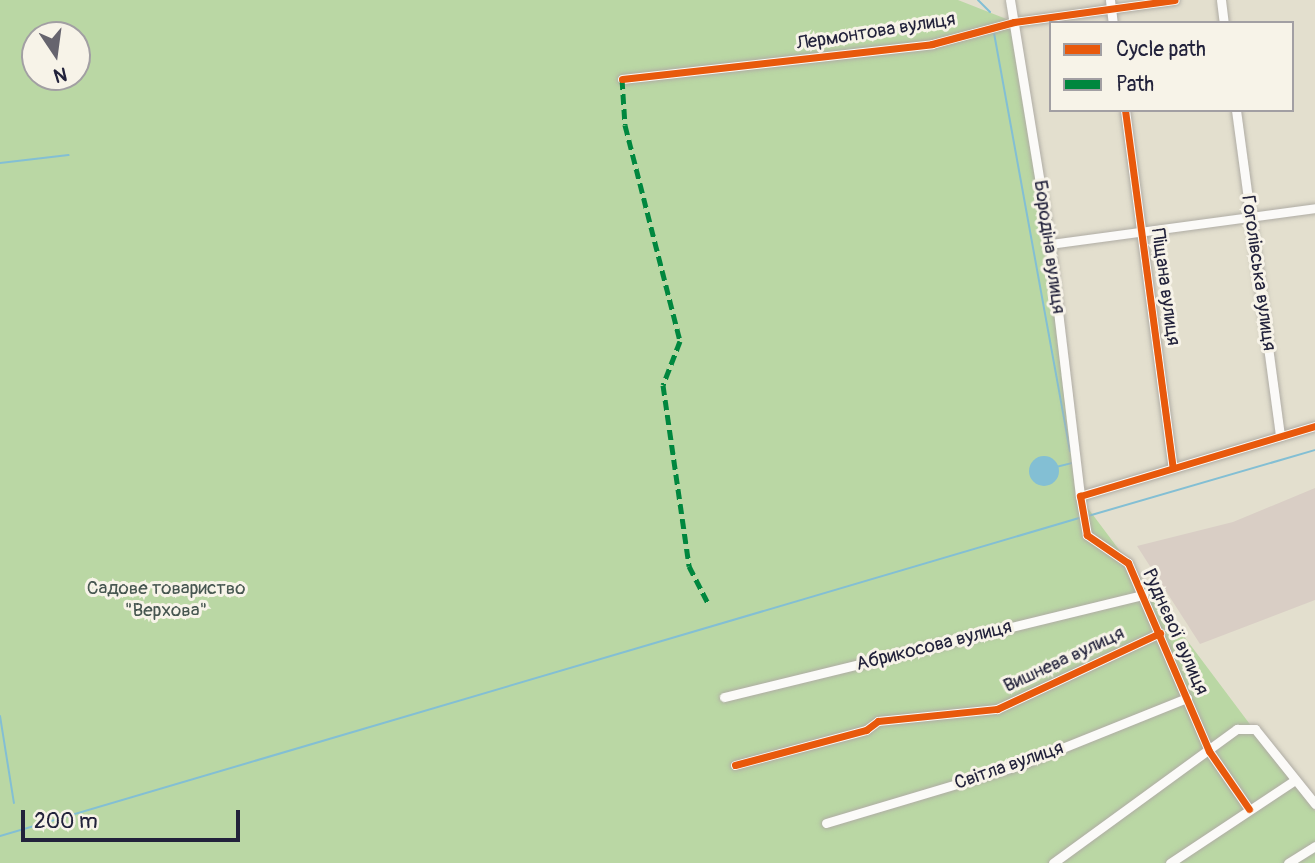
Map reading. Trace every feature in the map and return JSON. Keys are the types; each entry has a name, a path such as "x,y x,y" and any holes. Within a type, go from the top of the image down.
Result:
{"street":[{"name":"Бородіна вулиця","path":"1010,0 1050,244 1079,500"},
{"name":"Лермонтова вулиця","path":"622,79 932,44 1014,22 1111,4 1174,0"},
{"path":"1221,0 1224,21"},
{"name":"Піщана вулиця","path":"1125,112 1173,468"},
{"name":"Гоголівська вулиця","path":"1236,112 1280,436"},
{"path":"1050,244 1315,208"},
{"path":"1079,500 1173,468 1315,426"},
{"name":"Руднєвої вулиця","path":"1079,500 1087,535 1128,563 1209,751 1249,810"},
{"name":"Абрикосова вулиця","path":"724,697 1144,595"},
{"name":"Вишнева вулиця","path":"735,765 866,730 878,721 997,709 1160,633"},
{"name":"Світла вулиця","path":"826,823 1020,765 1187,698"},
{"path":"1053,863 1237,729 1255,729 1292,782 1315,804"},
{"path":"1170,863 1292,782"},
{"path":"1288,863 1315,846"}],"shaded area":[{"path":"1315,488 1315,600 1200,644 1137,546 1233,522"}],"green space":[{"name":"Садове товариство \"Верхова\"","path":"0,0 958,0 1014,22 1050,244 1078,495 1315,811 1315,863 0,863"}],"water":[{"path":"1044,456 1055,460 1059,471 1055,482 1044,486 1033,482 1029,471 1033,460"}],"waterway":[{"path":"978,0 990,12"},
{"path":"994,33 1070,451"},
{"path":"0,163 69,155"},
{"path":"1088,516 1315,450"},
{"path":"1056,467 1072,463"},
{"path":"0,836 1079,518"},
{"path":"0,716 14,803"}],"marked path":[{"path":"622,79 625,125 680,341 663,385 689,566 709,605"}],"cycle path":[{"path":"622,79 932,44 1014,22 1174,0"},
{"path":"1125,112 1173,468"},
{"path":"1249,809 1209,751 1128,563 1087,535 1080,496 1315,426"},
{"path":"735,765 866,730 878,721 997,709 1160,633"}]}
